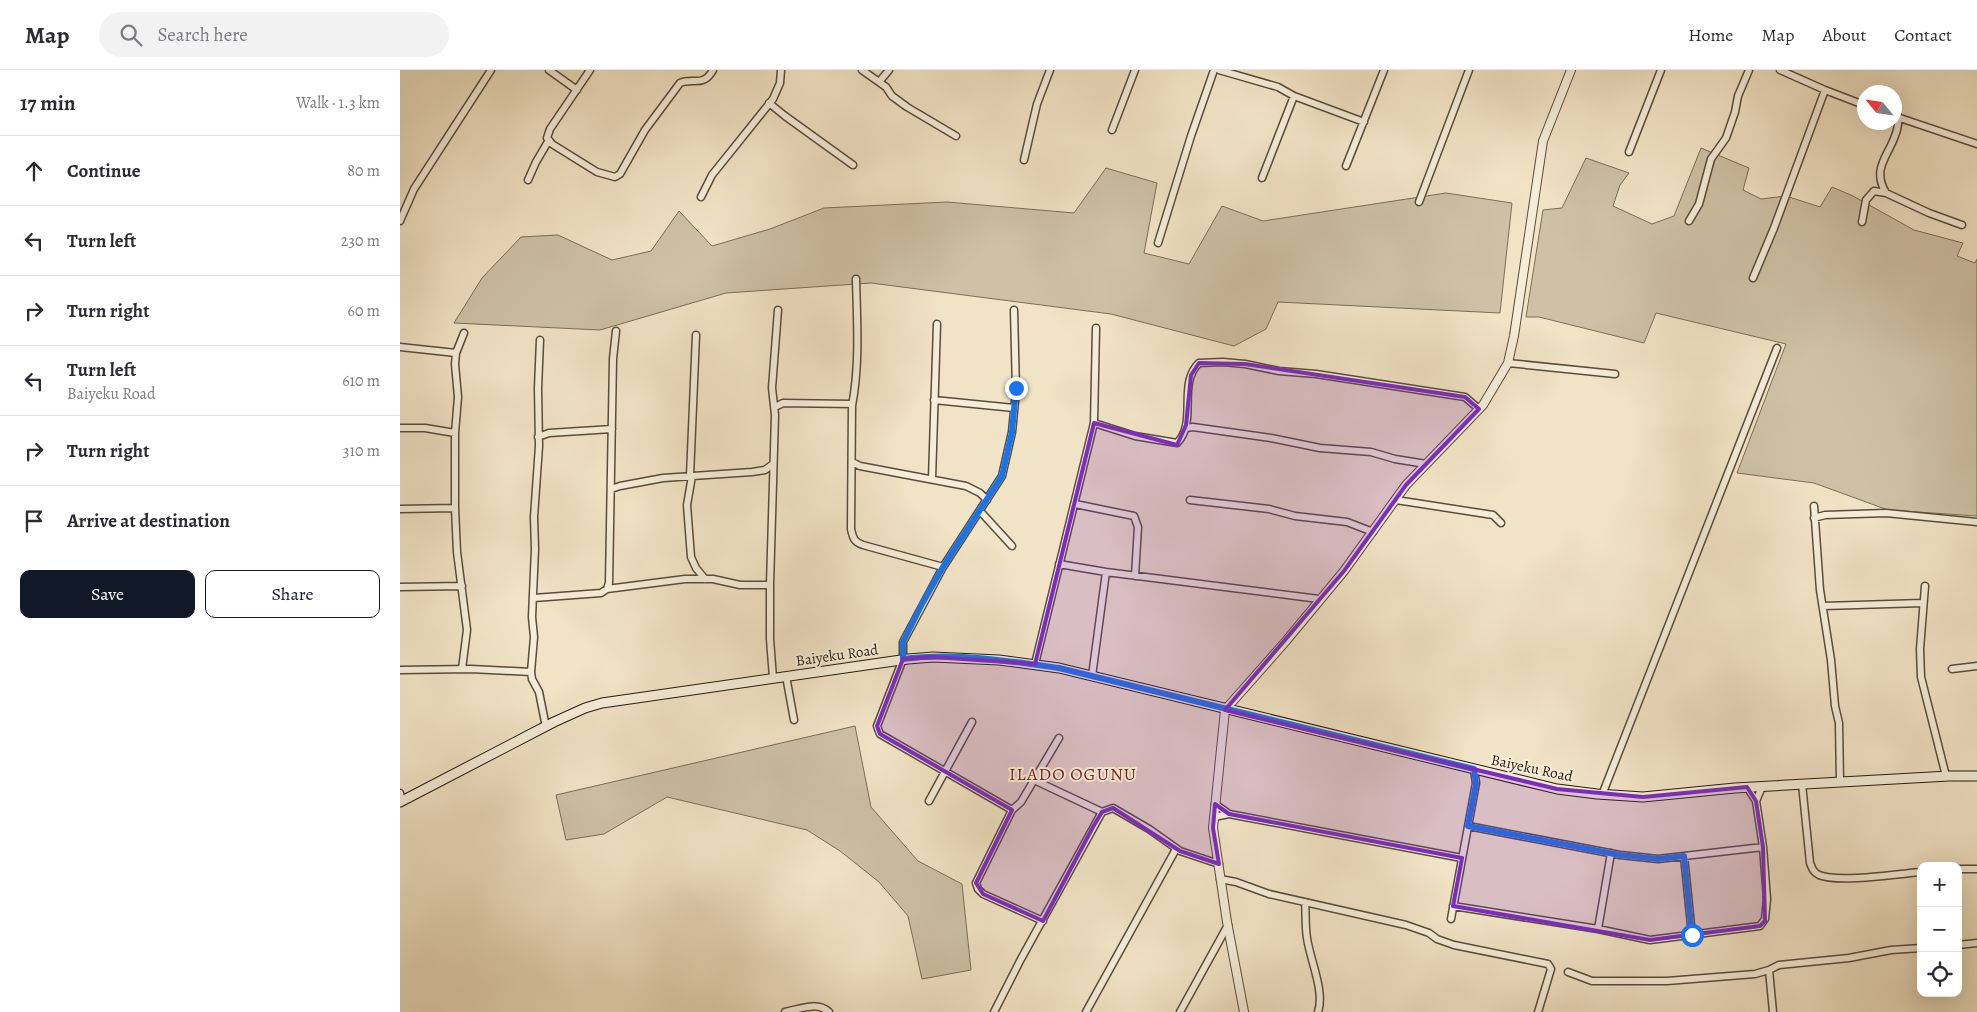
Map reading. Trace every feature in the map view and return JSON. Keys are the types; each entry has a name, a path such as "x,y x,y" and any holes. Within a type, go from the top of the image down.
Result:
{"main road":[{"name":"Baiyeku Road","path":"401,799 585,708 602,703 903,659 933,657 999,660 1035,664 1092,676 1225,710 1557,789 1602,795 1643,796 1802,784 1977,776"}],"street":[{"path":"400,221 414,189 491,70"},
{"path":"549,70 577,90"},
{"path":"590,70 547,135 549,140 597,172 617,177 645,130 680,83 703,80 709,77 713,70"},
{"path":"701,198 712,175 769,103 780,83 780,70"},
{"path":"862,70 886,87 895,98 907,107 956,136"},
{"path":"879,82 889,70"},
{"path":"1024,160 1037,104 1050,70"},
{"path":"1112,130 1134,70"},
{"path":"1158,243 1191,136 1214,70"},
{"path":"1220,70 1278,87 1294,96 1364,122"},
{"path":"1346,166 1384,70"},
{"path":"1419,202 1469,70"},
{"path":"1244,1012 1220,879 1213,828 1225,710 1344,571 1396,500 1426,464 1479,409 1501,378 1508,363 1521,294 1543,141 1571,70"},
{"path":"1629,152 1661,70"},
{"path":"1689,221 1699,204 1711,159 1726,138 1735,112 1738,96 1749,70"},
{"path":"1780,70 1857,102"},
{"path":"1753,278 1774,228 1825,90"},
{"path":"1262,178 1294,96"},
{"path":"769,103 853,165"},
{"path":"1902,119 1977,144"},
{"path":"1886,193 1879,176 1882,163 1897,130"},
{"path":"528,180 549,140"},
{"path":"1862,222 1866,200 1874,191 1886,193 1929,213 1962,225"},
{"path":"856,280 856,391 852,404 853,539 856,542 943,567"},
{"path":"773,678 770,639 770,585 775,407 772,388 778,310"},
{"path":"1012,810 880,734 877,726 903,659 903,642 943,567 1002,476 1012,432 1016,388 1014,310"},
{"path":"932,480 937,324"},
{"path":"1035,664 1094,422 1096,328"},
{"path":"534,598 602,594 609,583 613,359 616,331"},
{"path":"462,669 467,630 457,552 455,433 458,405 456,353 464,332"},
{"path":"696,335 691,476 687,505 691,557 696,568 705,579"},
{"path":"540,340 534,516 534,637 531,672 532,679 539,692 541,713 546,727"},
{"path":"400,347 456,353"},
{"path":"1602,795 1777,348"},
{"path":"1094,422 1120,432 1174,444 1180,440 1186,428 1191,375 1199,363 1223,362 1465,397 1479,409"},
{"path":"1508,363 1615,374"},
{"path":"934,400 1014,408"},
{"path":"775,407 784,403 852,404"},
{"path":"1186,428 1193,427 1271,438 1320,448 1371,452 1395,459 1426,464"},
{"path":"400,428 425,428 455,433"},
{"path":"538,437 549,433 612,429"},
{"path":"852,462 860,466 966,486 980,493 987,500"},
{"path":"611,486 691,476 765,470 773,464"},
{"path":"852,472 860,466"},
{"path":"765,470 774,476"},
{"path":"1190,500 1269,509 1295,516 1347,522 1373,532"},
{"path":"1396,500 1493,515 1501,523"},
{"path":"1075,504 1134,516 1138,527 1135,576"},
{"path":"1814,506 1820,590 1840,723 1840,782"},
{"path":"400,509 455,508"},
{"path":"980,511 1012,546"},
{"path":"1814,518 1825,515 1886,513 1977,522"},
{"path":"1059,564 1135,576 1319,599"},
{"path":"1092,676 1106,572"},
{"path":"607,588 685,579 713,579 740,585 770,585"},
{"path":"400,587 462,586"},
{"path":"1925,586 1920,650 1921,677 1946,776"},
{"path":"1823,606 1923,603"},
{"path":"1952,669 1977,666"},
{"path":"400,670 462,669 531,672"},
{"path":"786,676 794,720"},
{"path":"929,800 972,722"},
{"path":"1043,920 983,894 978,889 976,883 1012,810 1021,802 1058,738"},
{"path":"1451,920 1479,770"},
{"path":"1034,780 1102,812"},
{"path":"1802,784 1810,863 1813,871 1819,875 1835,878 1917,872"},
{"path":"1756,801 1762,787"},
{"path":"1453,906 1598,929 1650,940 1760,926 1764,923 1767,899 1764,846 1756,801 1747,788"},
{"path":"1216,804 1229,814"},
{"path":"994,1012 1102,812 1113,808 1149,829 1176,849 1219,864"},
{"path":"1214,817 1229,814 1462,858"},
{"path":"1468,826 1611,854 1647,859 1764,846"},
{"path":"1086,1012 1176,849"},
{"path":"1598,929 1611,854"},
{"path":"1684,856 1692,935"},
{"path":"1962,870 1977,869"},
{"path":"1220,879 1236,882 1269,894 1406,925 1430,933 1437,939 1454,945 1548,964 1551,969 1538,1012"},
{"path":"1305,902 1306,937 1319,990 1320,1006 1318,1012"},
{"path":"1180,1012 1228,925"},
{"path":"1962,945 1977,943"},
{"path":"1568,972 1592,981 1667,981 1755,974 1770,970 1779,965 1917,948"},
{"path":"1770,970 1774,1012"},
{"path":"786,1012 811,1006 821,1007 829,1012"}],"highlighted area":[{"path":"1199,363 1245,364 1465,397 1479,409 1406,485 1344,571 1225,710 1557,789 1643,797 1747,787 1756,801 1763,847 1765,921 1760,926 1650,940 1453,906 1462,858 1229,814 1215,804 1213,828 1219,864 1180,851 1113,808 1102,812 1043,921 983,894 976,883 1012,810 880,734 877,726 903,659 933,657 1035,664 1094,423 1177,445 1186,425 1191,375"}],"shaded area":[{"path":"1701,148 1749,168 1743,190 1761,199 1786,196 1820,207 1832,187 1853,196 1914,230 1963,243 1957,256 1975,263 1977,259 1977,516 1888,510 1814,483 1737,473 1786,344 1656,313 1644,343 1539,317 1526,317 1543,210 1562,208 1586,158 1629,173 1620,185 1613,206 1652,224 1674,216"},
{"path":"1106,168 1157,183 1144,253 1189,264 1222,206 1263,221 1446,193 1512,203 1500,313 1278,302 1266,329 1234,346 1111,314 871,283 726,293 600,330 454,323 482,278 521,237 558,235 612,260 651,251 679,211 712,246 770,229 824,208 947,202 1074,213"},
{"path":"855,726 871,807 918,861 962,884 971,970 922,979 908,916 879,882 840,851 807,830 667,797 604,834 566,840 556,795"}],"district":[{"name":"ILADO OGUNU","path":"1073,774"}],"route":[{"path":"1016,388 1012,432 1000,481 943,567 922,604 903,642 903,659 933,657 999,660 1059,668 1225,710 1474,769 1476,784 1468,826 1647,859 1684,856 1692,935"}]}
